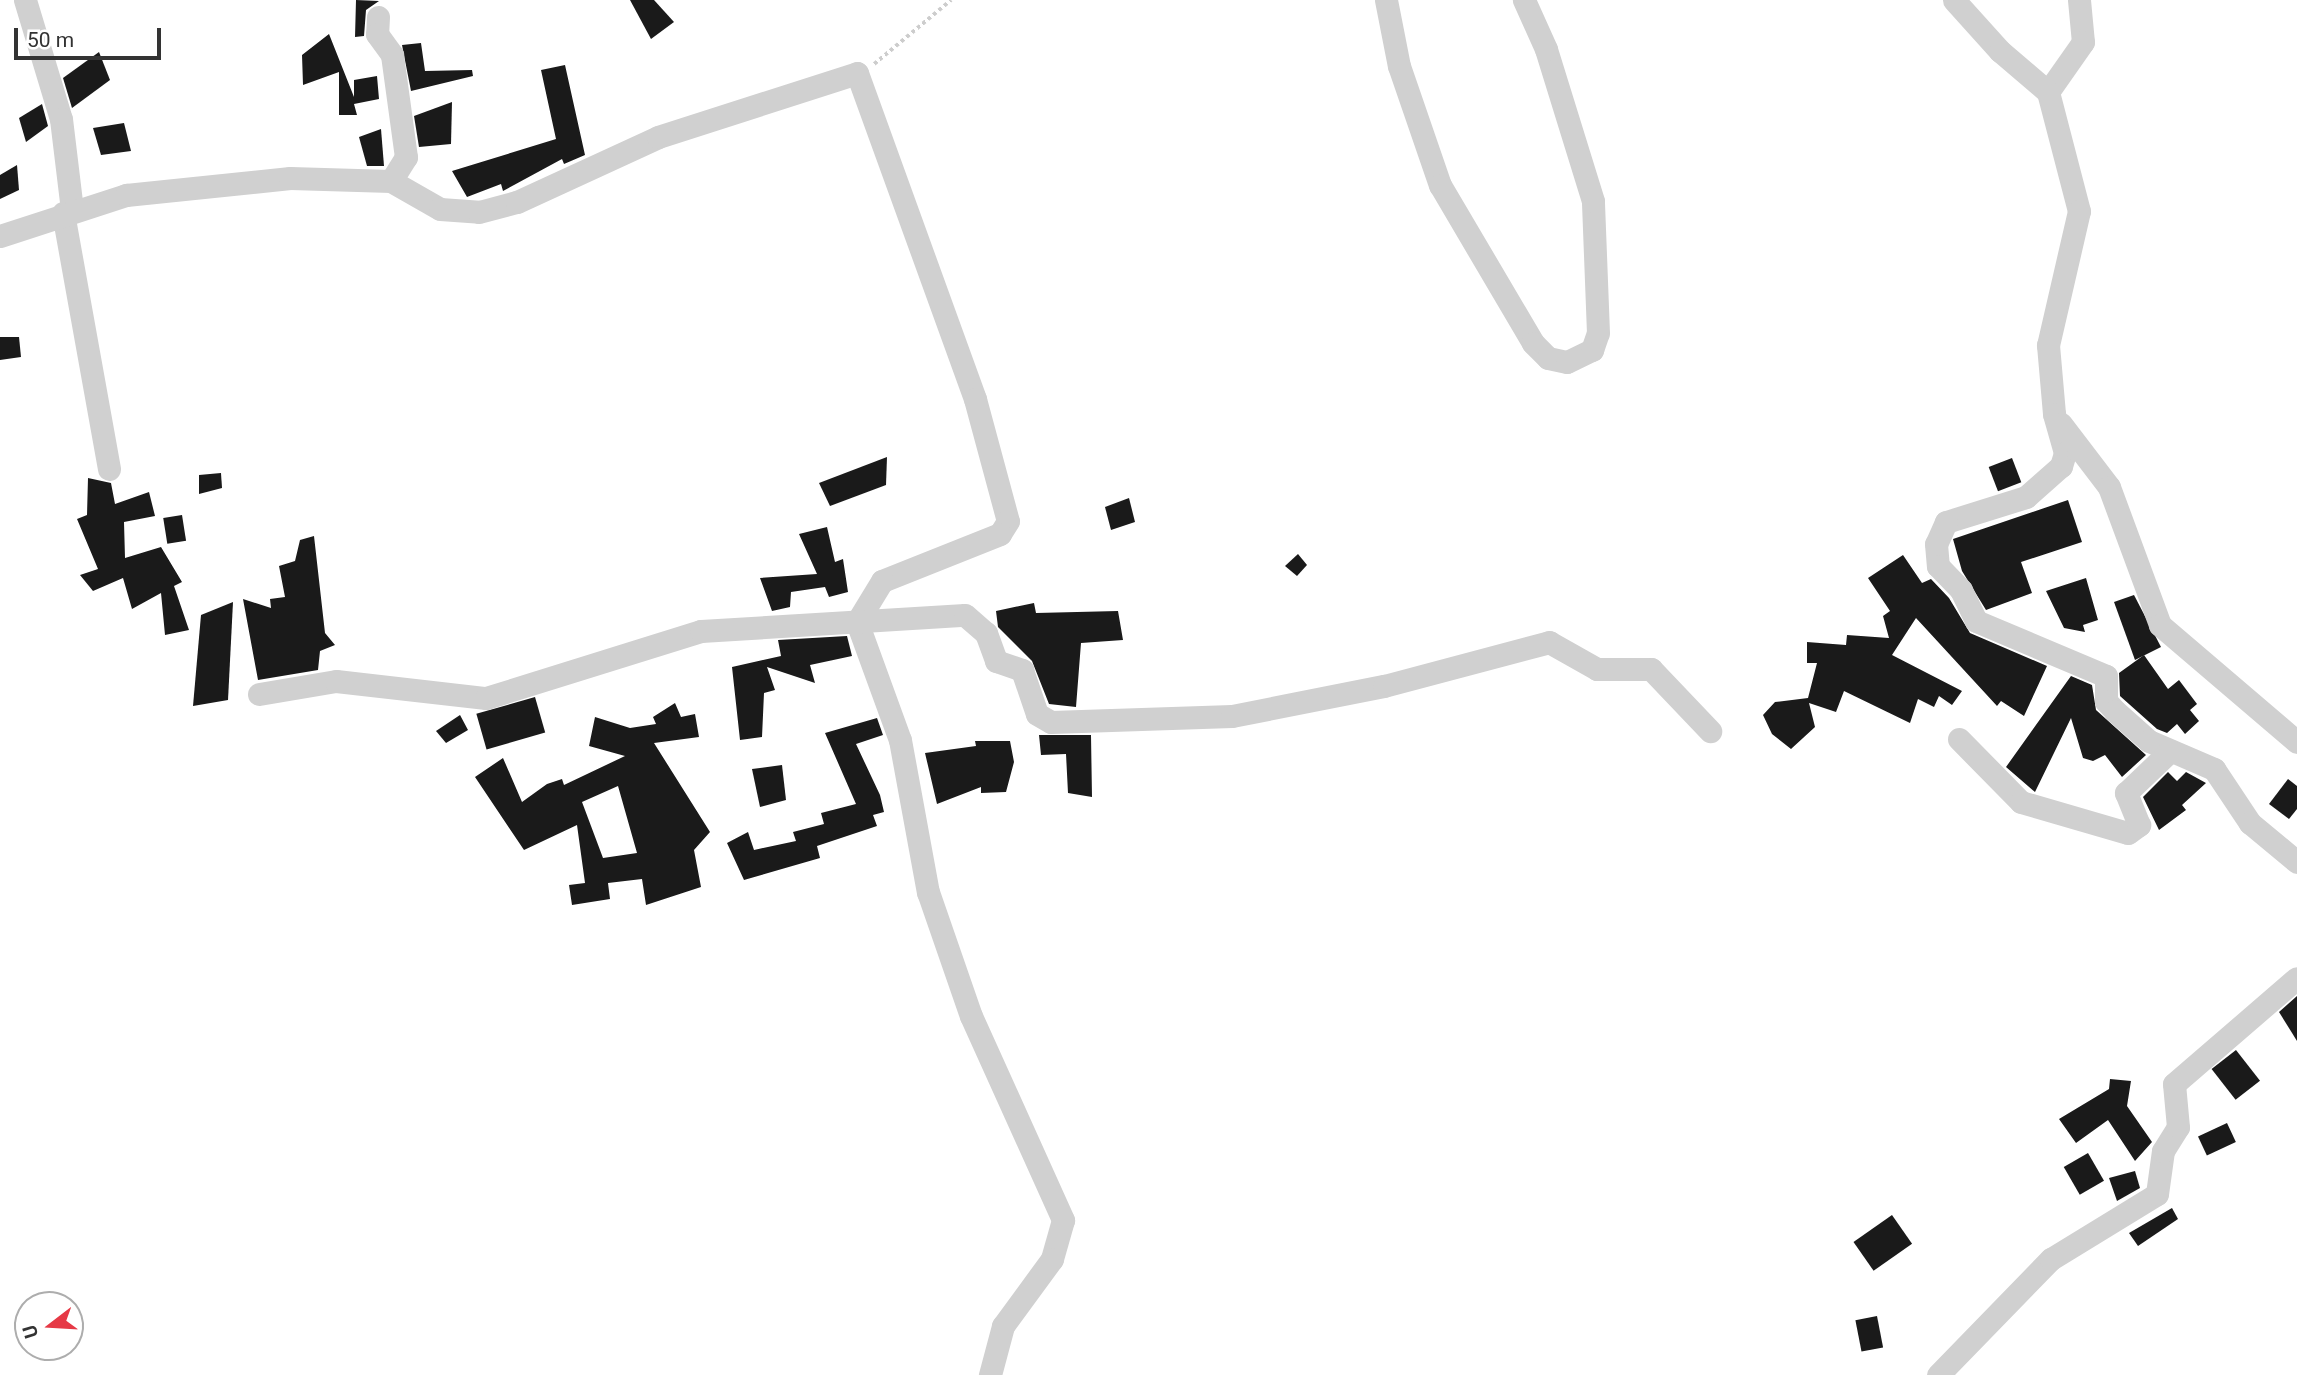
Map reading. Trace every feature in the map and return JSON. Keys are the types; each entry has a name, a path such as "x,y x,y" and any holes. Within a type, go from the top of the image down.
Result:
{"street":[{"path":"25,0 61,119 68,211 109,469"},
{"path":"1386,0 1399,66 1440,185 1533,343 1548,358 1567,362 1592,349 1598,333 1593,201 1546,49 1524,0"},
{"path":"1954,0 2000,51 2048,92 2079,211 2048,345 2053,414 2065,453 2061,466 2025,497 1946,522 1936,544 1938,566 1976,621 2106,676 2106,701 2137,732 2170,751 2214,769 2250,823 2293,852"},
{"path":"2048,92 2083,41 2078,0"},
{"path":"378,17 377,34 392,55 406,157 391,181"},
{"path":"0,236 68,211 126,195 201,185 342,176 391,181 440,209 478,212 517,202 659,137 857,73 975,399 1008,521 1000,534 881,581 857,622"},
{"path":"2053,414 2109,487 2160,625 2297,742"},
{"path":"259,694 336,681 486,698 689,634 965,615 986,633 996,661 1022,670 1037,714 1051,722 1232,716 1384,686 1549,642 1597,669 1651,669 1710,731"},
{"path":"857,622 900,740 928,892 971,1016 1063,1220 1052,1259 1003,1326 990,1375"},
{"path":"1959,739 2021,802 2128,833 2139,825 2126,793 2170,751"},
{"path":"1938,1375 2051,1259 2157,1194 2163,1151 2178,1127 2174,1084 2297,978"}],"path":[{"path":"857,73 951,0"}],"building":[{"path":"356,0 379,1 366,10 364,36 355,37"},
{"path":"630,0 654,0 674,22 651,39"},
{"path":"329,34 354,97 354,80 377,76 379,99 354,104 357,115 339,115 339,72 303,85 302,55"},
{"path":"421,43 425,71 472,70 473,76 411,91 402,45"},
{"path":"99,52 110,80 72,108 63,78"},
{"path":"565,65 585,155 564,164 562,159 503,191 501,184 467,197 452,171 556,139 541,70"},
{"path":"452,102 451,144 419,147 414,116"},
{"path":"42,104 48,126 26,142 19,118"},
{"path":"124,123 131,151 101,155 93,128"},
{"path":"381,129 384,166 367,166 359,137"},
{"path":"17,165 19,190 0,199 0,175"},
{"path":"0,337 19,337 21,357 0,360"},
{"path":"887,457 886,485 830,506 819,483"},
{"path":"2012,458 2021,482 1998,491 1989,467"},
{"path":"221,473 222,488 199,494 199,475"},
{"path":"88,478 111,483 115,504 149,492 155,516 124,522 125,558 161,547 182,582 174,586 189,630 165,635 161,593 132,609 123,578 93,591 80,575 98,569 77,519 87,515"},
{"path":"1129,498 1135,522 1111,530 1105,507"},
{"path":"2068,500 2082,542 2021,562 2032,593 1986,610 1962,571 1953,539"},
{"path":"182,515 186,541 167,544 163,518"},
{"path":"827,527 835,562 843,559 848,592 829,597 825,587 791,592 790,607 772,611 760,578 817,574 799,534"},
{"path":"314,536 325,633 335,645 320,651 318,670 258,680 243,599 271,608 270,599 285,597 279,566 295,561 300,540"},
{"path":"1298,554 1307,565 1297,576 1285,566"},
{"path":"1903,555 1922,583 1931,579 1949,598 1970,633 2047,666 2024,716 2001,701 1997,706 1916,618 1892,655 1962,691 1952,705 1939,696 1934,707 1918,699 1910,723 1844,691 1836,712 1809,703 1815,727 1791,749 1772,734 1763,715 1775,702 1808,698 1817,663 1807,663 1807,642 1846,645 1847,635 1889,638 1883,616 1890,611 1868,578"},
{"path":"2086,578 2098,620 2083,625 2085,632 2064,628 2046,591"},
{"path":"2134,595 2161,647 2135,660 2114,602"},
{"path":"233,602 228,700 193,706 201,615"},
{"path":"1034,603 1036,613 1118,611 1123,640 1081,643 1076,707 1049,704 1032,661 998,627 996,611"},
{"path":"847,636 852,656 810,665 815,683 767,667 775,690 764,693 762,737 740,740 732,667 781,656 778,640"},
{"path":"2144,655 2168,689 2179,680 2197,704 2190,710 2199,721 2185,734 2177,724 2167,733 2157,729 2120,696 2119,673"},
{"path":"2071,676 2092,685 2096,710 2146,755 2122,777 2105,755 2093,761 2083,758 2071,718 2035,792 2006,767"},
{"path":"535,697 545,733 487,749 476,714"},
{"path":"675,703 681,717 695,714 699,737 654,743 710,832 694,850 701,887 646,905 642,879 608,883 610,899 572,905 569,885 585,883 577,825 524,850 475,777 503,758 522,802 547,784 562,779 564,785 625,756 589,746 595,717 630,728 656,724 653,717","holes":["618,786 637,853 603,858 582,802"]},
{"path":"460,715 468,730 446,743 436,731"},
{"path":"877,718 883,735 856,744 880,795 884,812 873,815 877,826 817,846 820,858 744,880 727,843 748,832 754,850 796,841 793,832 824,824 821,813 856,804 825,733"},
{"path":"1039,735 1091,735 1092,797 1068,793 1066,754 1041,755"},
{"path":"975,741 1010,741 1014,762 1006,792 981,793 981,787 937,804 925,753 976,746"},
{"path":"782,765 786,800 760,807 752,769"},
{"path":"2168,772 2177,781 2186,772 2206,783 2182,805 2186,810 2159,830 2143,797"},
{"path":"2288,779 2297,786 2297,809 2289,819 2269,804"},
{"path":"2297,996 2297,1041 2279,1012"},
{"path":"2236,1050 2260,1081 2236,1100 2212,1069"},
{"path":"2110,1079 2131,1081 2127,1106 2152,1142 2135,1161 2108,1120 2076,1143 2059,1119 2109,1089"},
{"path":"2227,1123 2236,1142 2207,1156 2198,1137"},
{"path":"2088,1153 2104,1181 2080,1195 2064,1167"},
{"path":"2135,1171 2140,1188 2117,1201 2109,1178"},
{"path":"2172,1208 2178,1219 2138,1246 2129,1233"},
{"path":"1892,1215 1912,1244 1874,1271 1853,1242"},
{"path":"1877,1316 1883,1347 1862,1352 1855,1320"}]}
